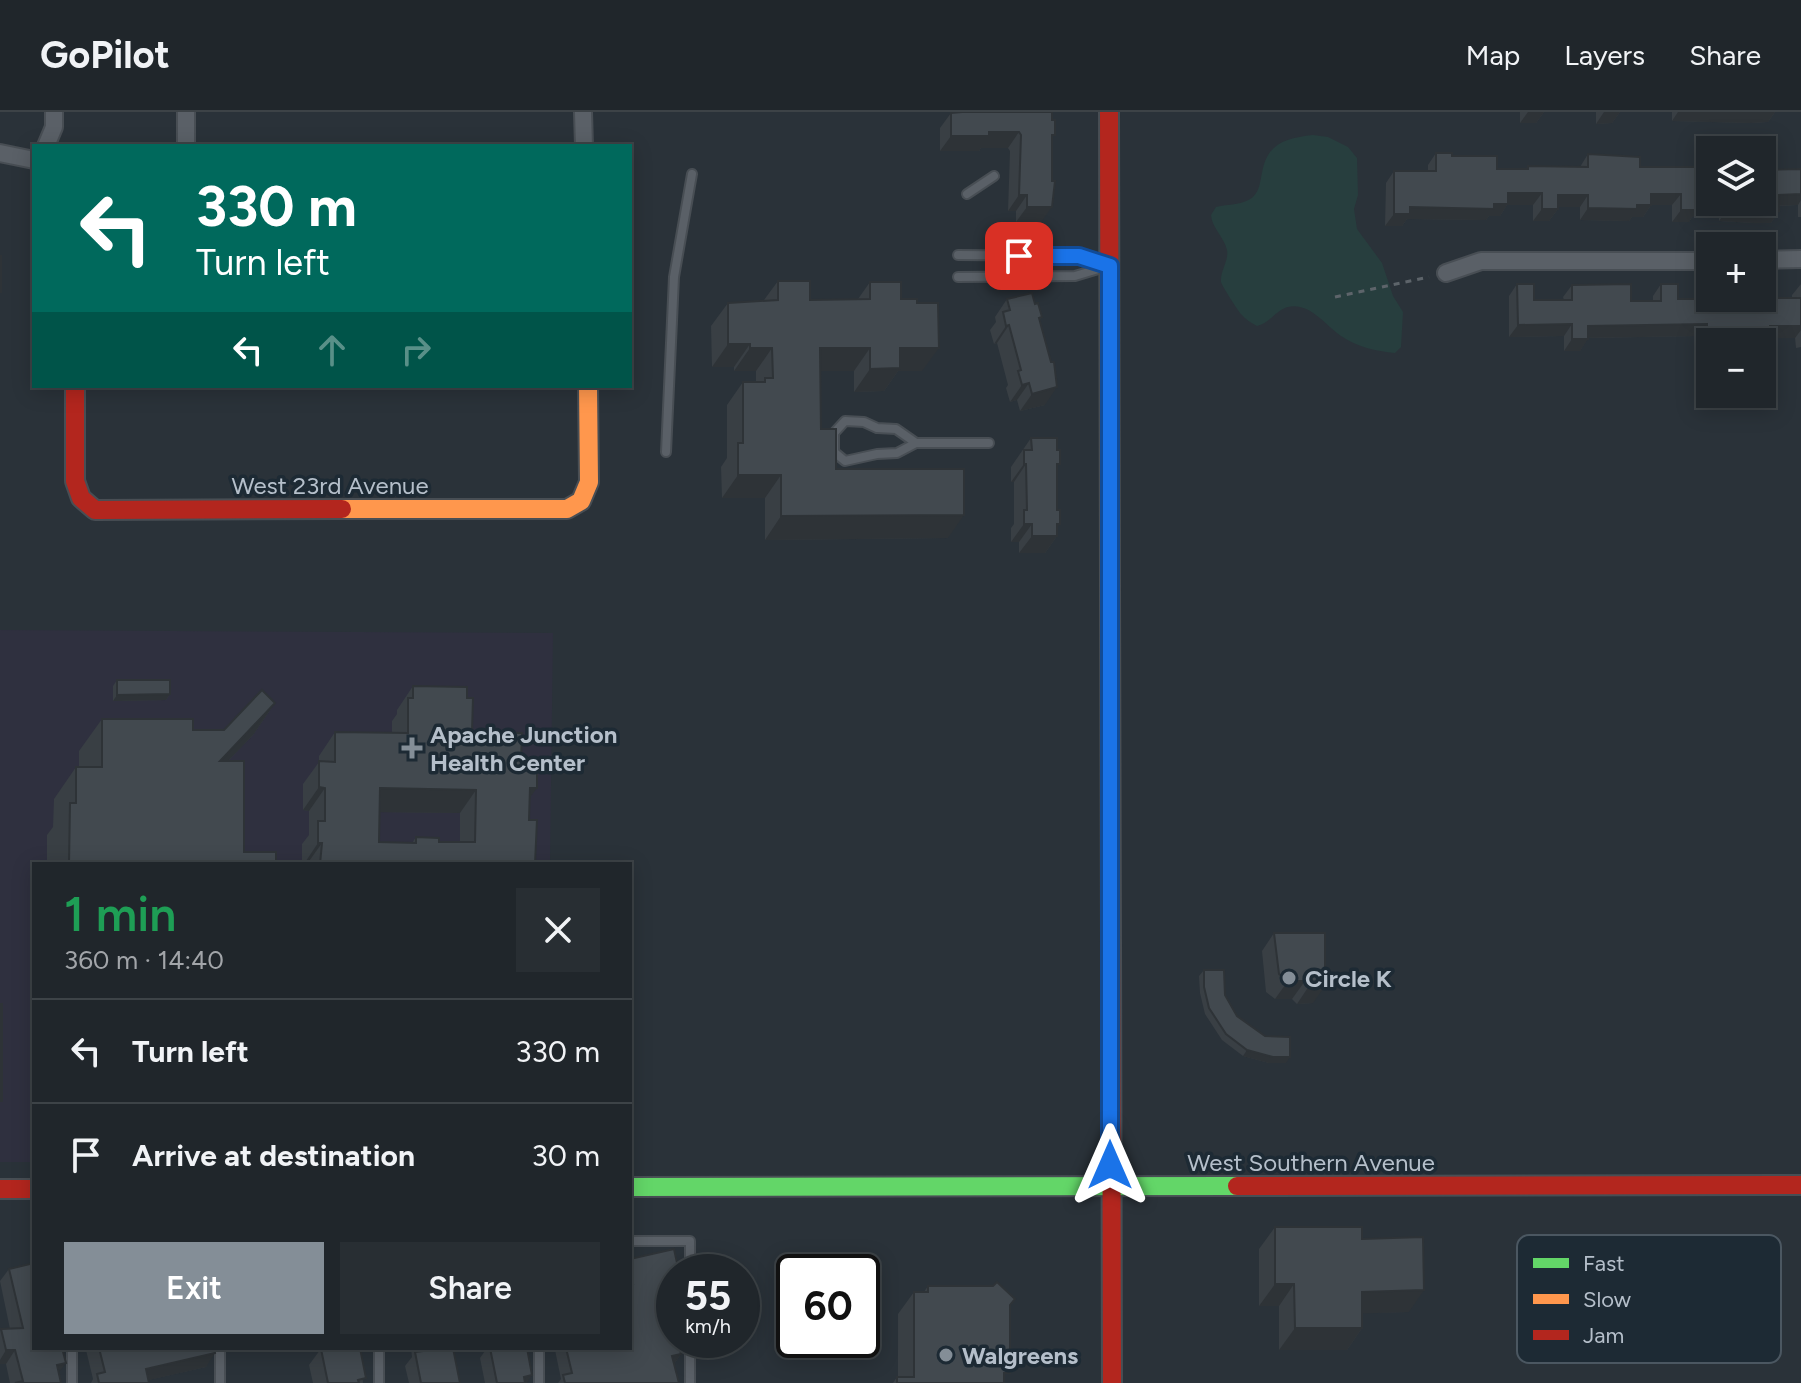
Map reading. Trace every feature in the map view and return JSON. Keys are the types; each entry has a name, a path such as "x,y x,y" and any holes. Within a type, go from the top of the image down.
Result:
{"main road":[{"path":"1109,112 1112,1383"},
{"name":"West 23rd Avenue","path":"75,388 75,481 81,498 95,510 567,509 581,501 589,482 588,388"},
{"name":"West Southern Avenue","path":"632,1187 1801,1185"},
{"path":"0,1189 32,1189"}],"street":[{"path":"47,144 54,127 54,112"},
{"path":"186,112 186,144"},
{"path":"583,112 584,144"},
{"path":"0,153 32,160"},
{"path":"1776,260 1801,259"},
{"path":"1446,273 1481,261 1696,261"}],"lane":[{"path":"666,452 674,277 692,174"},
{"path":"967,194 994,176"},
{"path":"958,255 1079,256 1110,266"},
{"path":"958,277 1075,276 1110,266"},
{"path":"916,443 896,429 877,428 864,422 845,421 834,433 834,452 845,461 897,453 916,443 989,443"},
{"path":"632,1241 690,1241 690,1254"},
{"path":"72,1350 72,1383"},
{"path":"220,1350 220,1383"},
{"path":"379,1350 379,1383"},
{"path":"539,1350 539,1383"},
{"path":"690,1358 690,1383"}],"path":[{"path":"1335,297 1446,273"}],"shaded area":[{"path":"0,630 553,633 550,862 32,862 32,1162 0,1162"}],"green space":[{"path":"1313,135 1328,137 1348,147 1357,158 1358,195 1354,209 1357,229 1382,263 1393,296 1403,312 1401,347 1395,353 1354,343 1310,311 1296,306 1284,309 1257,326 1241,314 1221,282 1227,254 1212,220 1211,215 1216,207 1249,200 1258,188 1268,155 1273,149 1286,140"}],"building":[{"path":"1052,112 1055,135 1052,135 1052,181 1055,181 1052,207 1027,207 1027,195 1019,195 1019,132 951,136 951,113"},
{"path":"1436,153 1497,156 1497,169 1588,167 1588,154 1640,157 1640,167 1696,167 1696,210 1681,210 1681,194 1651,194 1651,205 1637,205 1637,209 1588,208 1588,195 1558,195 1558,209 1542,209 1542,193 1508,193 1508,204 1494,204 1494,209 1410,207 1410,214 1394,214 1394,171 1436,171"},
{"path":"1801,169 1801,194 1778,195 1779,211 1776,211 1776,170"},
{"path":"778,281 810,281 810,300 870,299 870,282 901,282 901,299 938,303 939,348 900,348 900,368 870,369 870,348 820,348 821,429 836,429 836,469 964,469 964,515 781,516 781,475 738,475 738,443 743,443 743,382 765,382 765,378 773,378 772,348 728,344 728,303 778,300"},
{"path":"1517,284 1534,284 1534,300 1572,300 1572,285 1631,284 1631,301 1661,301 1661,284 1678,284 1678,299 1696,299 1696,312 1776,312 1776,298 1801,298 1801,326 1588,326 1588,339 1572,339 1572,324 1518,325"},
{"path":"1032,293 1042,317 1039,318 1051,362 1054,362 1057,387 1032,394 1029,383 1022,385 1018,371 1021,370 1003,312 1010,310 1007,299"},
{"path":"1031,438 1057,438 1057,450 1060,450 1057,510 1060,510 1060,524 1057,524 1057,536 1032,536 1032,524 1024,524 1024,510 1027,510 1024,450 1032,450"},
{"path":"117,680 170,680 170,694 117,695"},
{"path":"413,686 467,687 467,698 473,698 472,732 522,733 521,761 537,761 537,788 530,788 529,820 537,820 535,862 320,862 322,843 318,843 318,821 325,821 325,788 319,787 319,761 335,762 335,732 408,733 408,698 413,698","holes":["380,788 476,790 475,842 439,842 439,838 416,837 416,843 379,842"]},
{"path":"262,690 275,703 220,761 244,761 244,852 276,852 276,862 69,862 70,803 76,803 76,767 102,767 102,719 193,719 193,730 224,730"},
{"path":"1274,933 1325,933 1325,986 1288,981 1279,974"},
{"name":"Circle K","path":"1204,970 1224,970 1225,995 1237,1016 1265,1036 1290,1037 1290,1057 1273,1057 1247,1050 1226,1034 1209,1008"},
{"path":"2,1004 2,1101 0,1101"},
{"path":"1275,1227 1362,1227 1362,1239 1423,1237 1424,1290 1362,1292 1362,1328 1295,1328 1294,1284 1275,1284"},
{"path":"674,1249 675,1254 656,1254 656,1358 673,1358 679,1383 565,1383 563,1375 572,1373 566,1350 632,1350 632,1259"},
{"path":"32,1263 32,1350 63,1350 66,1363 57,1365 61,1383 15,1383 23,1381 15,1350 6,1350 1,1329 23,1328 9,1269"},
{"name":"Walgreens","path":"997,1282 1015,1299 1010,1305 1010,1373 1004,1373 1004,1383 897,1383 897,1377 914,1377 914,1292 928,1292 928,1286 993,1286"},
{"path":"100,1350 214,1350 215,1353 146,1369 149,1383 99,1383 97,1374 105,1372"},
{"path":"321,1350 360,1350 366,1378 358,1380 359,1383 328,1383"},
{"path":"453,1350 460,1383 421,1383 415,1352"},
{"path":"490,1350 527,1350 532,1375 524,1377 525,1383 497,1383"}],"traffic: fast":[{"path":"1110,587 1111,942"},
{"path":"632,1187 1237,1186"}],"traffic: slow":[{"path":"342,509 567,509 581,501 589,482 588,388"}],"traffic: jam":[{"path":"1109,112 1110,587"},
{"path":"75,388 75,481 81,498 95,510 342,509"},
{"path":"1111,942 1112,1383"},
{"path":"1237,1186 1801,1185"},
{"path":"0,1189 32,1189"}],"place":[{"name":"Apache Junction Health Center","path":"412,748"},
{"name":"Circle K","path":"1289,978"},
{"name":"Walgreens","path":"946,1355"}],"route":[{"path":"1019,256 1079,256 1110,266 1110,1165"}]}
